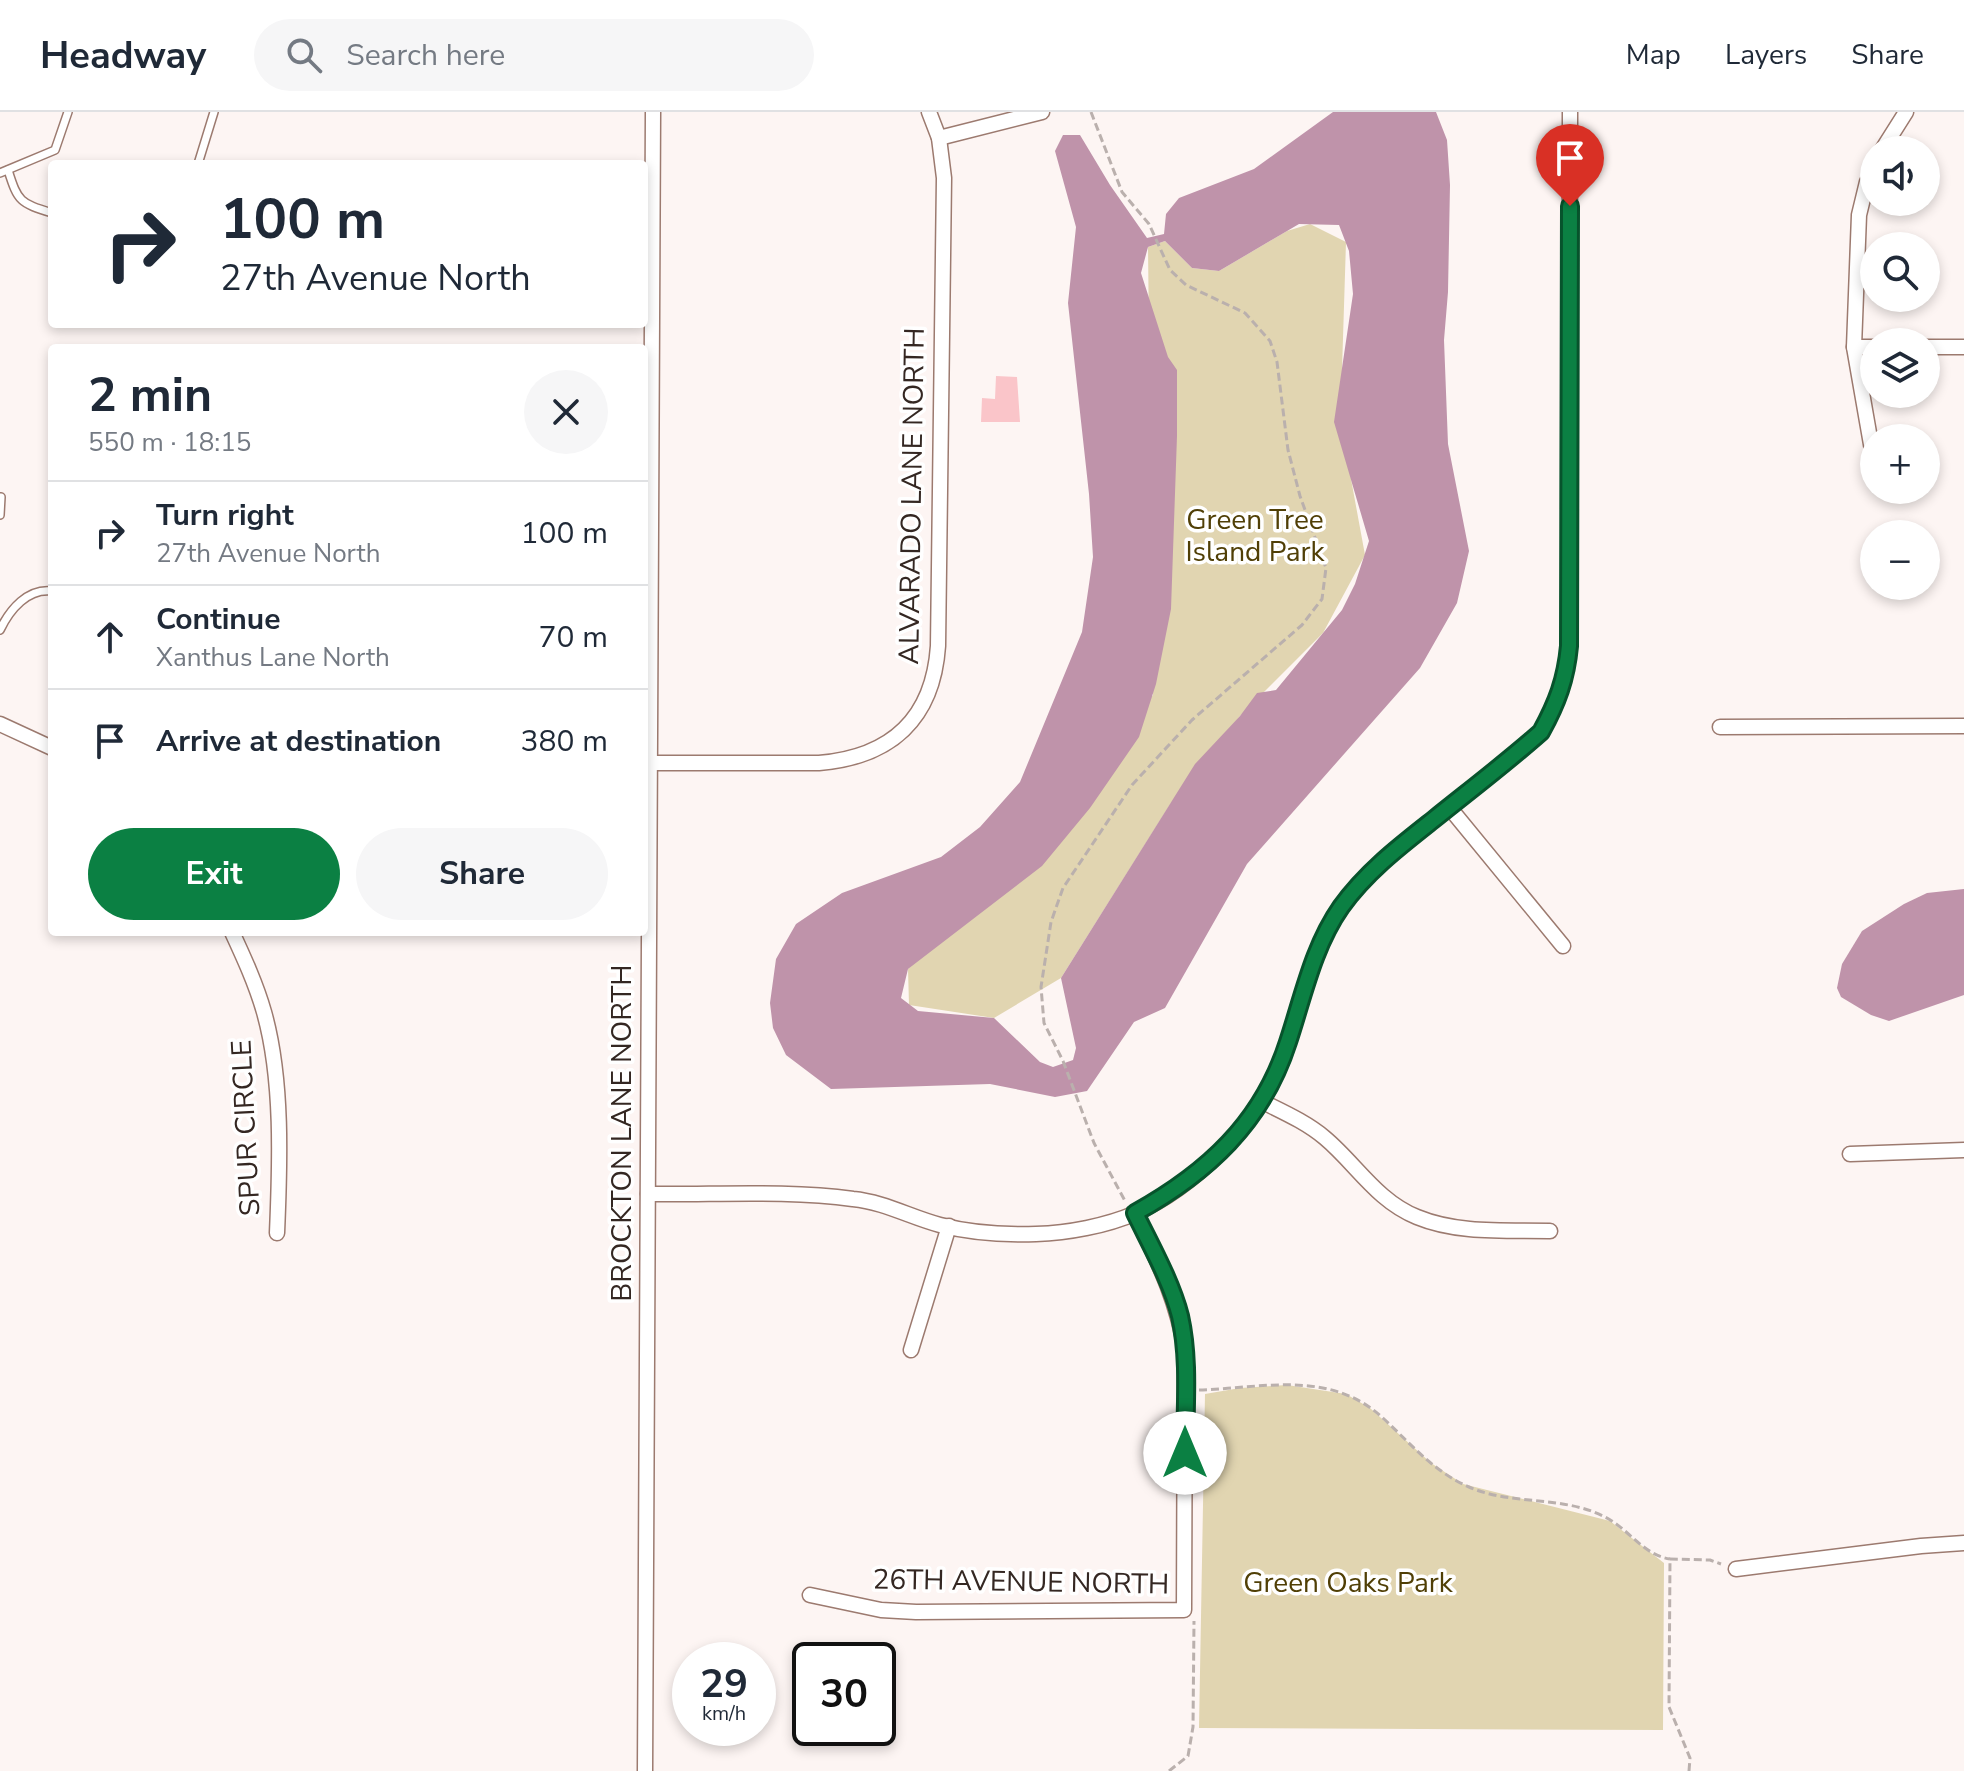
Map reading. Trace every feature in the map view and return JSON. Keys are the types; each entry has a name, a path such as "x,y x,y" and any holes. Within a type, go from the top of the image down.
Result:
{"street":[{"name":"BROCKTON LANE NORTH","path":"645,1771 653,112"},
{"name":"ALVARADO LANE NORTH","path":"651,763 846,761 872,753 894,738 913,719 927,697 936,672 938,646 944,178 939,138 929,112"},
{"path":"939,138 1042,112"},
{"path":"648,1194 856,1199 949,1226 987,1233 1037,1234 1088,1228 1135,1213 1173,1192 1206,1167 1236,1135 1277,1073 1321,944 1340,908 1365,877 1394,851 1541,732 1556,705 1566,676 1569,630 1570,112"},
{"path":"1891,136 1906,112"},
{"path":"1860,211 1854,347 1867,424"},
{"path":"1854,347 1860,347"},
{"path":"1940,347 1964,347"},
{"path":"0,724 48,746"},
{"path":"1720,727 1964,726"},
{"path":"1449,807 1563,946"},
{"name":"SPUR CIRCLE","path":"234,936 250,971 268,1030 278,1130 277,1233"},
{"path":"1261,1101 1307,1124 1328,1140 1367,1182 1414,1217 1441,1226 1550,1231"},
{"path":"1850,1154 1964,1150"},
{"path":"1135,1213 1167,1280 1179,1315 1185,1350 1184,1610"},
{"path":"911,1350 949,1226"},
{"path":"1736,1569 1964,1543"},
{"name":"26TH AVENUE NORTH","path":"810,1595 881,1610 916,1612 1184,1610"}],"lane":[{"path":"48,212 25,205 4,172 55,150 68,112"},
{"path":"199,160 214,112"},
{"path":"0,515 1,497"},
{"path":"0,630 19,602 40,590 48,591"}],"path":[{"path":"1091,112 1122,192 1149,224 1158,248 1175,277 1245,313 1270,341 1277,362 1288,450 1300,496 1326,568 1325,591 1302,625 1192,720 1132,785 1063,888 1051,922 1041,987 1044,1023 1063,1061 1094,1143 1123,1199"},
{"path":"1199,1390 1265,1384 1315,1386 1354,1396 1384,1418 1410,1446 1440,1471 1467,1486 1493,1496 1575,1506 1605,1517 1654,1557 1710,1560 1736,1569"},
{"path":"1670,1559 1669,1707 1690,1758 1689,1771"},
{"path":"1169,1771 1188,1756 1193,1727 1194,1610 1184,1610"}],"green space":[{"name":"Green Tree Island Park","path":"1310,224 1346,242 1342,370 1351,479 1365,555 1323,633 1240,716 1171,803 1061,978 994,1018 909,1005 908,969 1153,695 1148,247 1165,241 1192,268 1219,271 1287,231"},
{"name":"Green Oaks Park","path":"1287,1385 1346,1394 1370,1408 1431,1463 1463,1484 1610,1521 1664,1563 1663,1730 1199,1728 1205,1394"}],"shaded area":[{"path":"1333,112 1436,112 1447,140 1450,185 1444,340 1448,444 1469,551 1457,603 1420,668 1247,864 1165,1008 1134,1022 1087,1091 1055,1097 990,1084 831,1089 786,1055 773,1028 770,1003 776,959 796,924 842,893 941,857 980,827 1020,782 1082,632 1093,557 1068,303 1076,227 1055,151 1063,135 1080,135 1147,238 1164,234 1166,214 1179,198 1254,169","holes":["1299,224 1339,225 1349,251 1353,294 1334,422 1369,541 1355,584 1342,610 1276,690 1257,693 1195,764 1061,978 1076,1048 1073,1060 1053,1067 1040,1062 994,1018 918,1011 901,998 908,969 1042,866 1090,808 1139,737 1156,684 1171,609 1177,370 1168,357 1141,273 1148,247 1165,241 1192,268 1219,271"]},
{"path":"1964,889 1964,995 1889,1021 1871,1015 1841,997 1837,988 1842,964 1862,931 1927,893"}],"building":[{"path":"996,376 1017,377 1020,422 981,422 982,398 995,399"}],"route":[{"path":"1185,1453 1185,1350 1179,1315 1167,1280 1135,1213 1173,1192 1206,1167 1236,1135 1261,1101 1277,1073 1321,944 1340,908 1365,877 1394,851 1541,732 1556,705 1566,676 1569,646 1570,206"}]}
